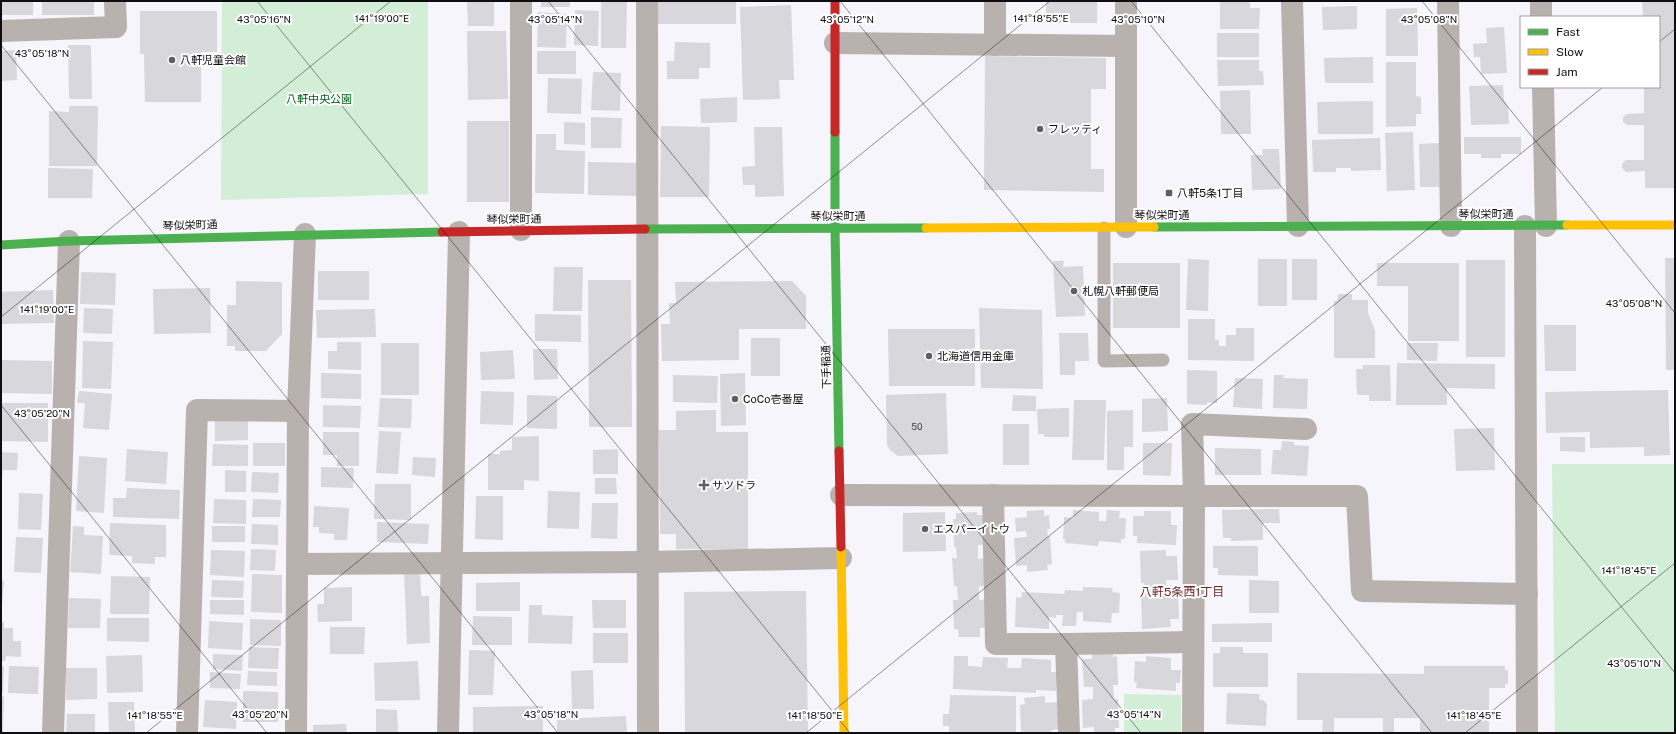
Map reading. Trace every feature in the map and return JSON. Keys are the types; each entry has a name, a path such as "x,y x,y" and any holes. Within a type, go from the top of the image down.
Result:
{"main road":[{"name":"下手稲通","path":"835,1 835,228 841,494 844,733"},
{"name":"琴似栄町通","path":"1,245 69,241 304,234 521,230 1675,225"}],"street":[{"path":"1,31 116,26 115,1"},
{"path":"521,1 521,230"},
{"path":"647,1 646,230 648,733"},
{"path":"995,1 995,45"},
{"path":"1126,1 1126,227"},
{"path":"1292,1 1298,226"},
{"path":"1448,1 1451,226"},
{"path":"1541,1 1541,16"},
{"path":"835,43 1126,46"},
{"path":"1527,733 1527,594 1535,226 1543,88"},
{"path":"448,733 459,232"},
{"path":"296,733 298,411 304,234"},
{"path":"53,733 69,241"},
{"path":"187,733 197,410 298,411"},
{"path":"1193,733 1194,496 1192,424 1306,429"},
{"path":"841,494 1356,496 1362,591 1527,594"},
{"path":"993,495 996,644 1193,642"},
{"path":"298,564 648,562 841,558"},
{"path":"1066,644 1069,733"}],"lane":[{"path":"1104,228 1104,361 1163,360"}],"green space":[{"name":"八軒中央公園","path":"222,1 428,1 428,194 221,200"},
{"path":"1552,464 1675,464 1675,733 1555,733"},
{"path":"1124,694 1181,695 1181,733 1124,733"}],"building":[{"path":"1,1 33,1 33,15 1,15"},
{"path":"42,1 94,1 94,15 42,15"},
{"path":"467,1 494,1 494,26 468,26"},
{"path":"541,1 570,1 570,7 541,7"},
{"path":"601,1 627,1 626,48 601,48"},
{"path":"656,1 736,1 736,24 657,24"},
{"path":"1046,1 1097,1 1097,23 1046,23"},
{"path":"1220,1 1250,1 1250,8 1260,8 1259,29 1220,29"},
{"path":"1642,1 1675,1 1675,188 1645,188 1645,171 1626,172 1622,168 1622,164 1626,160 1644,160 1644,125 1627,125 1623,122 1623,117 1627,114 1644,113 1644,88 1660,88 1660,16 1643,16"},
{"path":"791,5 794,80 779,80 780,99 743,100 740,7"},
{"path":"1357,6 1357,29 1323,30 1322,7"},
{"path":"1417,8 1418,56 1386,56 1386,9"},
{"path":"575,10 599,11 598,46 574,45"},
{"path":"140,11 217,11 217,52 201,52 201,102 145,102 144,54 140,54"},
{"path":"538,12 567,14 566,48 537,47"},
{"path":"1504,27 1507,73 1481,74 1480,57 1474,57 1473,44 1487,43 1486,28"},
{"path":"467,31 506,31 508,99 468,100"},
{"path":"1217,33 1259,33 1259,57 1217,57"},
{"path":"675,42 710,43 710,68 699,68 699,79 667,79 667,61 674,61"},
{"path":"68,45 91,45 92,99 69,99"},
{"path":"16,50 17,80 1,81 1,51"},
{"path":"537,51 576,51 576,74 537,74"},
{"path":"985,56 1106,58 1106,89 1091,89 1091,169 1104,169 1104,192 984,190"},
{"path":"1373,57 1373,83 1325,83 1324,58"},
{"path":"1217,60 1259,60 1259,71 1263,71 1264,85 1218,86"},
{"path":"1386,62 1416,62 1416,96 1421,97 1421,114 1416,114 1416,126 1386,127"},
{"path":"593,72 621,73 620,111 591,110"},
{"path":"548,78 582,79 581,114 547,113"},
{"path":"1503,85 1504,100 1508,107 1509,124 1471,125 1469,86"},
{"path":"1250,90 1251,134 1221,134 1220,91"},
{"path":"737,97 737,122 701,123 700,99"},
{"path":"1373,101 1373,134 1318,134 1317,102"},
{"path":"69,106 98,106 97,166 49,166 49,111 69,112"},
{"path":"591,117 622,118 621,148 591,148"},
{"path":"467,121 509,121 509,202 467,202"},
{"path":"564,122 585,123 585,145 564,144"},
{"path":"661,126 710,127 709,197 660,197"},
{"path":"754,127 782,127 784,196 755,197 755,185 743,185 742,167 755,166"},
{"path":"1413,132 1415,190 1387,191 1385,133"},
{"path":"536,134 556,134 556,150 585,151 584,194 535,193"},
{"path":"1464,137 1521,137 1521,154 1501,154 1501,158 1481,158 1481,154 1464,154"},
{"path":"1380,138 1381,170 1351,171 1351,168 1336,168 1336,172 1313,172 1312,140"},
{"path":"1439,143 1440,187 1420,187 1419,144"},
{"path":"1262,149 1279,149 1281,189 1252,190 1251,155 1263,155"},
{"path":"588,162 638,163 637,196 588,195"},
{"path":"48,168 93,169 92,198 48,198"},
{"path":"1665,258 1675,258 1675,370 1666,370"},
{"path":"1188,259 1209,260 1208,311 1186,310"},
{"path":"1258,259 1287,259 1287,306 1258,306"},
{"path":"1292,259 1317,259 1317,300 1292,300"},
{"path":"1466,260 1505,260 1505,357 1466,357"},
{"path":"1053,261 1064,261 1063,267 1083,266 1085,316 1056,317"},
{"path":"1113,263 1180,263 1180,328 1113,328"},
{"path":"1377,263 1459,263 1459,341 1408,341 1408,286 1377,286"},
{"path":"554,267 583,267 582,311 553,311"},
{"path":"318,271 369,271 369,300 318,300"},
{"path":"81,272 116,273 115,305 80,304"},
{"path":"588,280 631,280 632,427 589,427"},
{"path":"236,281 282,282 282,334 266,351 235,351 235,346 227,346 227,305 236,305"},
{"path":"792,281 806,296 806,329 739,329 739,360 662,361 661,324 670,324 669,303 676,303 675,282"},
{"path":"210,288 211,333 154,334 153,289"},
{"path":"53,290 54,323 1,324 1,292"},
{"path":"1338,294 1352,294 1352,300 1368,300 1368,313 1375,330 1375,358 1334,358 1334,301 1337,301"},
{"path":"84,308 113,309 112,334 83,333"},
{"path":"979,308 1042,310 1043,389 981,388"},
{"path":"375,309 376,337 317,338 316,310"},
{"path":"535,314 581,315 581,342 535,341"},
{"path":"1188,319 1215,319 1215,340 1219,340 1219,346 1226,346 1226,335 1236,335 1236,328 1254,328 1254,361 1188,360"},
{"path":"1544,325 1576,325 1576,371 1545,371"},
{"path":"888,329 975,329 975,386 889,386"},
{"path":"1059,333 1088,333 1089,361 1075,361 1075,375 1060,375"},
{"path":"751,338 780,338 780,376 751,376"},
{"path":"83,341 113,342 111,389 82,388"},
{"path":"337,342 361,342 361,370 328,369 328,351 337,351"},
{"path":"381,343 419,343 419,395 381,395"},
{"path":"1407,343 1438,343 1437,361 1407,360"},
{"path":"533,349 557,349 558,379 534,380"},
{"path":"513,350 515,379 481,380 480,352"},
{"path":"1,360 52,361 52,394 1,393"},
{"path":"1397,363 1495,364 1495,389 1447,388 1447,405 1396,405"},
{"path":"1363,365 1390,365 1391,401 1369,401 1369,395 1357,395 1356,369 1363,369"},
{"path":"1187,370 1217,371 1217,403 1207,402 1207,405 1187,404"},
{"path":"321,373 361,374 361,399 321,398"},
{"path":"745,373 746,425 721,426 720,374"},
{"path":"673,375 718,376 717,403 673,402"},
{"path":"1274,375 1284,375 1283,378 1308,379 1307,409 1273,408"},
{"path":"1235,378 1263,379 1262,409 1233,407"},
{"path":"1668,390 1670,455 1644,456 1644,447 1590,448 1590,432 1546,433 1545,392"},
{"path":"79,391 112,394 109,430 83,428 85,403 77,403"},
{"path":"481,391 514,392 513,425 480,424"},
{"path":"946,393 948,454 898,456 890,450 887,445 886,395"},
{"path":"527,395 557,396 557,429 527,428"},
{"path":"1013,395 1036,396 1036,411 1012,411"},
{"path":"380,398 412,399 411,428 378,427"},
{"path":"1167,398 1168,431 1142,432 1142,399"},
{"path":"1074,400 1106,400 1104,460 1072,460"},
{"path":"1,403 48,403 48,442 1,441"},
{"path":"323,405 361,406 360,428 323,427"},
{"path":"1069,408 1069,437 1044,437 1044,434 1038,434 1037,409"},
{"path":"716,410 716,432 748,432 748,549 676,549 676,534 660,534 659,430 676,430 676,411"},
{"path":"1133,410 1133,447 1124,447 1124,470 1107,470 1107,411"},
{"path":"248,418 248,440 215,441 215,419"},
{"path":"1003,424 1029,424 1029,465 1003,465"},
{"path":"1494,428 1495,470 1456,471 1454,429"},
{"path":"379,431 401,432 398,474 376,473"},
{"path":"323,432 359,432 359,466 337,466 337,455 323,455"},
{"path":"539,436 539,481 524,480 524,490 488,490 488,454 500,454 500,451 512,450 512,437"},
{"path":"1560,437 1585,437 1585,452 1560,451"},
{"path":"1282,441 1294,442 1294,445 1309,446 1307,476 1271,474 1273,450 1281,450"},
{"path":"253,443 285,443 285,466 253,466"},
{"path":"1143,443 1172,443 1171,476 1143,475"},
{"path":"213,444 248,445 248,466 212,466"},
{"path":"1215,448 1261,449 1261,475 1215,475"},
{"path":"127,449 168,452 166,484 125,481"},
{"path":"618,449 618,474 593,474 593,450"},
{"path":"1,452 18,453 17,470 3,470 2,477 1,477"},
{"path":"79,456 107,458 104,513 76,511"},
{"path":"413,457 436,458 435,477 412,475"},
{"path":"321,467 354,468 353,488 321,487"},
{"path":"225,470 246,471 246,492 225,492"},
{"path":"252,472 279,473 278,493 251,492"},
{"path":"595,478 616,478 617,494 595,494"},
{"path":"375,484 411,484 411,520 374,519"},
{"path":"127,488 180,490 179,519 113,517 113,498 126,498"},
{"path":"548,491 580,492 579,529 547,528"},
{"path":"19,493 43,494 41,530 18,529"},
{"path":"476,496 503,496 503,540 475,539"},
{"path":"214,499 246,500 246,524 213,523"},
{"path":"253,499 281,500 280,517 252,517"},
{"path":"592,503 618,503 617,539 591,538"},
{"path":"314,506 349,508 347,540 334,540 334,534 319,533 319,527 313,527"},
{"path":"1279,509 1280,523 1263,523 1263,540 1231,541 1231,538 1223,538 1222,510"},
{"path":"1044,510 1044,516 1049,515 1050,529 1047,529 1048,536 1050,536 1052,564 1047,565 1048,570 1027,572 1027,565 1016,566 1014,538 1027,537 1026,531 1016,532 1015,518 1027,517 1027,511"},
{"path":"1073,510 1099,512 1099,521 1106,521 1107,510 1120,511 1119,518 1126,518 1125,539 1121,539 1121,543 1099,541 1098,546 1065,543 1065,539 1063,539 1064,517 1073,518"},
{"path":"1144,511 1171,511 1171,525 1177,525 1176,545 1137,543 1137,536 1133,536 1133,516 1144,516"},
{"path":"945,512 946,551 903,552 903,513"},
{"path":"977,512 977,515 987,515 988,545 978,545 978,559 988,558 989,586 979,586 979,600 989,599 990,627 980,628 980,637 959,637 958,629 954,629 953,600 958,600 957,586 954,586 952,558 957,558 956,547 954,547 953,519 956,519 956,513"},
{"path":"377,522 429,524 428,544 377,542"},
{"path":"110,523 166,525 166,557 155,557 155,564 132,563 132,556 109,555"},
{"path":"252,524 278,525 278,545 251,544"},
{"path":"73,526 84,527 84,535 103,536 101,574 70,572"},
{"path":"212,526 245,526 245,542 212,542"},
{"path":"16,537 43,538 41,573 14,572"},
{"path":"1213,546 1258,546 1258,576 1218,575 1218,568 1213,568"},
{"path":"251,549 276,550 275,571 250,570"},
{"path":"211,550 245,551 244,577 210,575"},
{"path":"1166,550 1166,556 1177,556 1178,580 1166,580 1167,595 1178,595 1179,619 1170,619 1171,627 1142,629 1141,597 1145,597 1144,583 1141,583 1140,551"},
{"path":"420,570 421,596 429,596 430,643 407,644 404,571"},
{"path":"252,574 282,575 282,613 251,612"},
{"path":"111,576 150,577 149,614 110,614"},
{"path":"212,580 244,581 243,598 211,597"},
{"path":"1249,580 1279,581 1279,613 1249,613"},
{"path":"1,581 4,581 2,605 1,605"},
{"path":"520,582 520,611 476,611 476,583"},
{"path":"352,587 352,621 318,622 317,604 324,604 324,588"},
{"path":"1083,587 1113,588 1112,592 1120,593 1119,613 1112,613 1111,623 1083,621 1083,612 1077,612 1076,626 1062,626 1063,615 1056,615 1056,618 1049,617 1049,629 1015,627 1016,597 1021,598 1022,592 1064,594 1065,590 1083,591"},
{"path":"806,591 808,733 685,733 684,592"},
{"path":"69,598 101,599 100,628 68,628"},
{"path":"210,600 244,600 244,615 210,614"},
{"path":"592,600 626,600 626,628 593,628"},
{"path":"529,605 542,605 542,615 573,616 572,644 528,643"},
{"path":"473,616 512,617 512,645 472,645"},
{"path":"107,618 149,618 149,642 107,641"},
{"path":"250,619 281,620 281,646 250,645"},
{"path":"209,621 243,623 242,650 208,648"},
{"path":"1,622 4,622 4,628 13,628 13,641 21,641 21,657 6,656 5,661 1,661"},
{"path":"1272,623 1272,642 1212,642 1212,624"},
{"path":"330,627 365,627 364,654 330,654"},
{"path":"593,633 628,633 628,663 593,663"},
{"path":"249,647 279,648 278,669 248,668"},
{"path":"1220,647 1243,647 1243,653 1268,653 1268,687 1213,687 1213,653 1220,653"},
{"path":"469,650 495,651 493,695 468,695"},
{"path":"1113,650 1113,657 1117,656 1118,685 1113,685 1114,699 1118,699 1119,728 1115,728 1115,733 1094,733 1094,727 1083,728 1082,700 1093,699 1093,687 1084,687 1082,659 1092,659 1092,651"},
{"path":"213,654 243,655 242,671 213,669"},
{"path":"142,655 143,692 107,693 106,656"},
{"path":"954,656 968,656 968,666 982,667 983,657 1008,658 1007,668 1021,668 1022,658 1051,660 1051,672 1057,672 1056,691 1036,690 1036,693 953,689"},
{"path":"1146,656 1171,658 1171,670 1181,670 1180,683 1176,683 1176,691 1136,688 1137,682 1134,682 1135,661 1146,662"},
{"path":"418,661 420,700 375,701 374,663"},
{"path":"1,666 4,666 3,692 1,692"},
{"path":"9,666 39,667 38,694 8,693"},
{"path":"1424,666 1505,666 1505,670 1508,670 1508,684 1505,684 1505,688 1489,688 1489,733 1420,733 1420,718 1394,718 1394,733 1383,733 1383,718 1334,718 1334,733 1322,733 1323,720 1297,720 1297,673 1424,674"},
{"path":"66,668 97,668 97,699 66,700"},
{"path":"593,670 594,709 572,709 571,671"},
{"path":"248,671 277,672 277,686 247,685"},
{"path":"210,672 241,674 240,689 210,688"},
{"path":"243,691 278,692 278,722 243,722"},
{"path":"1227,693 1260,694 1259,700 1263,700 1267,704 1266,726 1226,724"},
{"path":"950,695 1016,696 1016,733 949,733 949,726 943,726 943,714 949,714"},
{"path":"1,696 4,697 3,733 1,733"},
{"path":"1045,696 1045,703 1058,702 1060,729 1051,730 1052,733 1021,733 1020,705 1025,704 1024,698"},
{"path":"205,700 237,702 236,729 203,727"},
{"path":"108,702 134,702 135,733 109,733"},
{"path":"543,706 543,733 473,733 473,707"},
{"path":"376,709 397,710 398,733 376,733"},
{"path":"67,714 95,714 95,733 66,733"},
{"path":"626,716 627,733 557,733 557,719"},
{"path":"346,724 347,733 313,733 313,725"}],"traffic: fast":[{"path":"835,132 835,228 839,451"},
{"path":"1154,227 1567,225"},
{"path":"645,229 926,228"},
{"path":"1,245 69,241 442,232"}],"traffic: slow":[{"path":"1567,225 1675,225"},
{"path":"926,228 1154,227"},
{"path":"841,547 844,733"}],"traffic: jam":[{"path":"835,1 835,132"},
{"path":"442,232 645,229"},
{"path":"839,451 841,547"}],"place":[{"name":"八軒児童会館","path":"172,60"},
{"name":"フレッティ","path":"1040,129"},
{"name":"八軒5条1丁目","path":"1169,193"},
{"name":"札幌八軒郵便局","path":"1074,291"},
{"name":"北海道信用金庫","path":"929,356"},
{"name":"CoCo壱番屋","path":"735,399"},
{"name":"サツドラ","path":"704,485"},
{"name":"エスパーイトウ","path":"925,529"}],"district":[{"name":"八軒5条西1丁目","path":"1182,592"}]}
